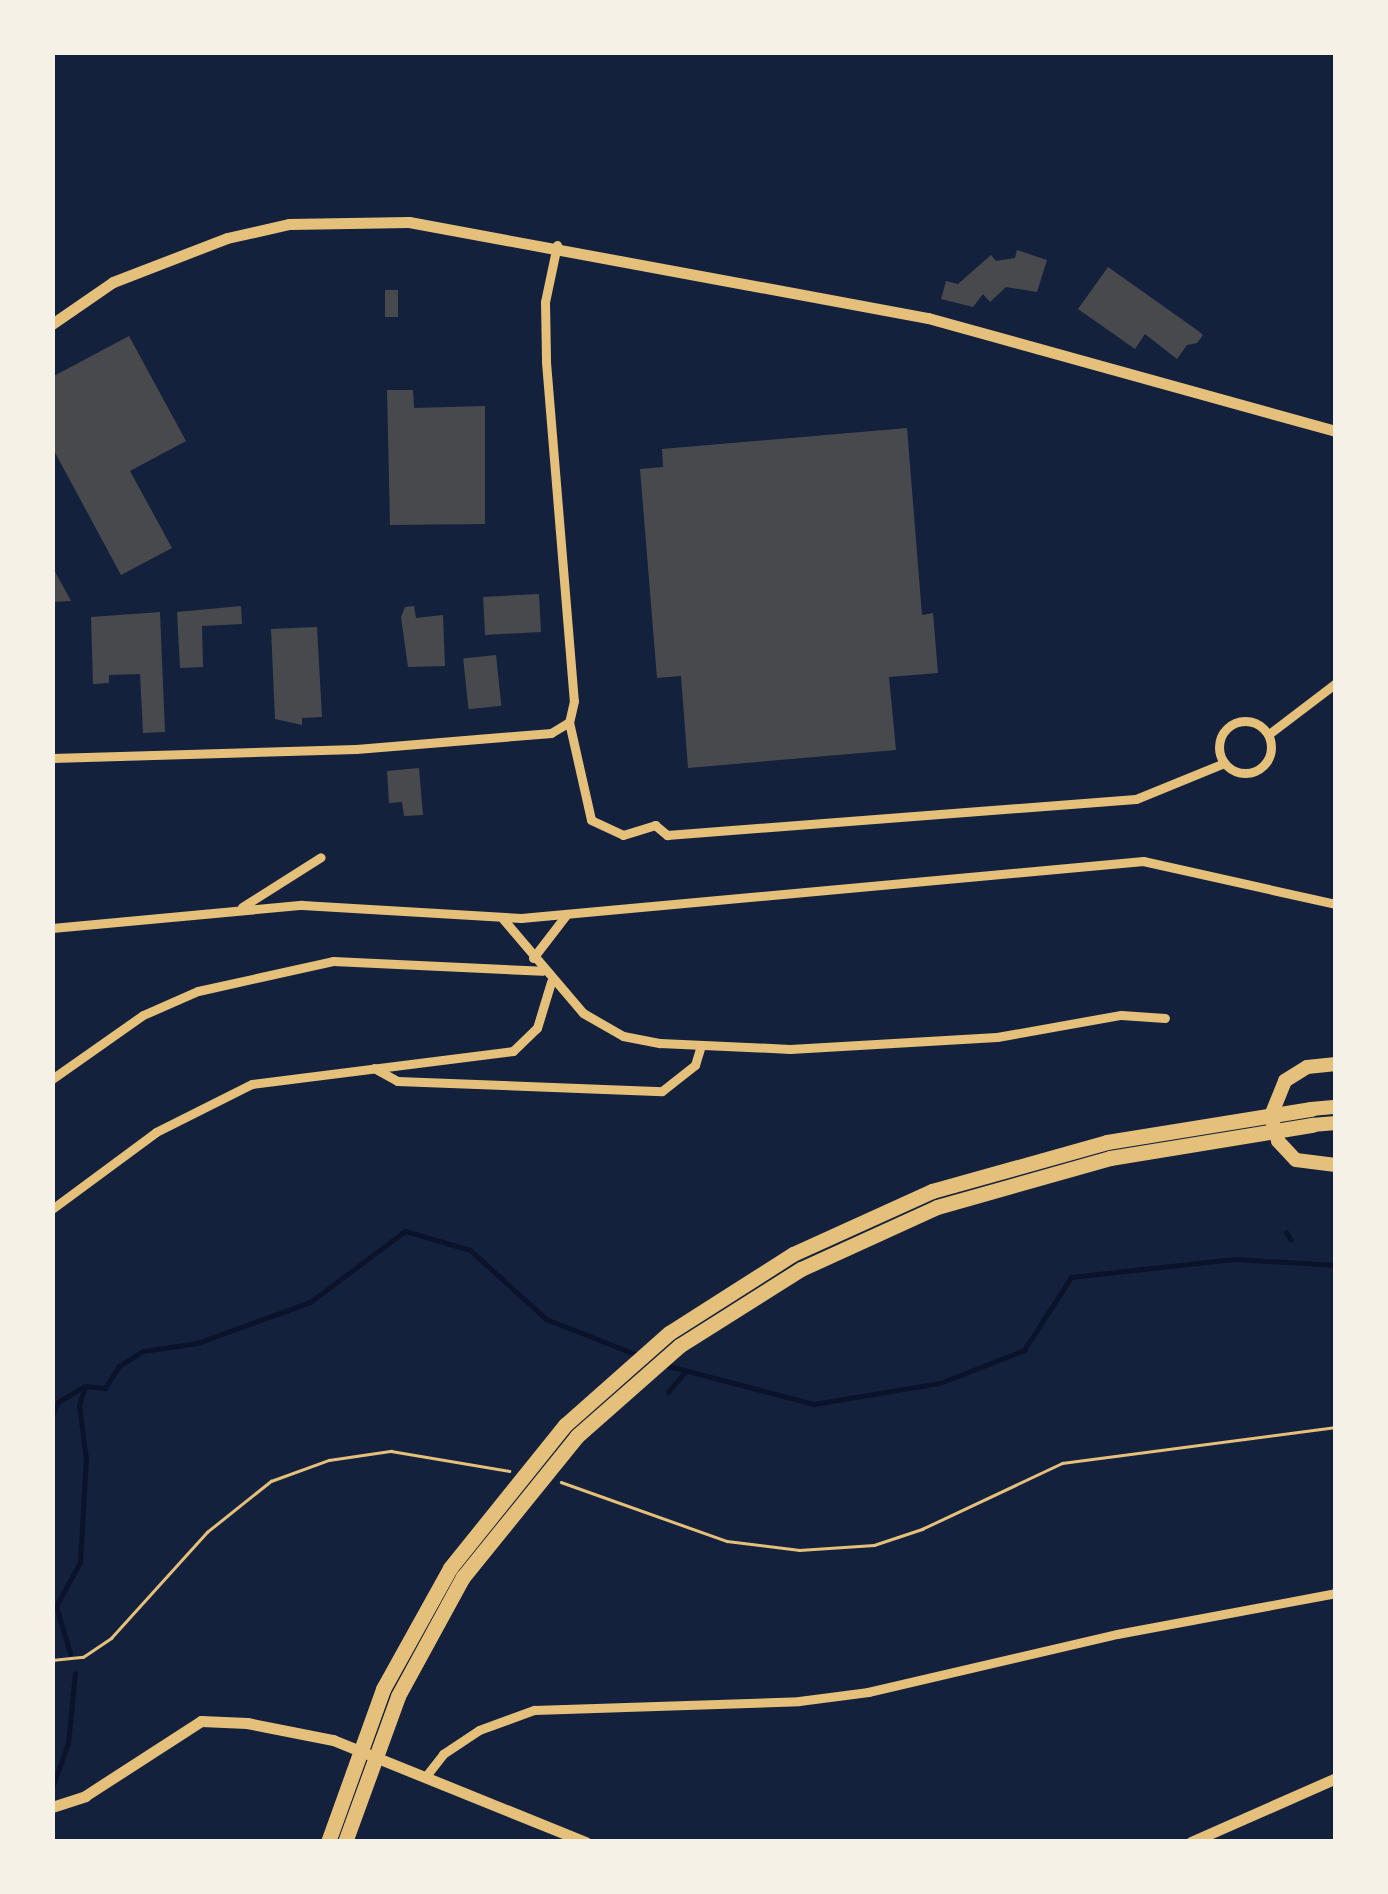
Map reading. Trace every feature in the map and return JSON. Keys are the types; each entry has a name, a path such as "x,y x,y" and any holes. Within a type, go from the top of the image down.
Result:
{"highway":[{"path":"328,1842 382,1689 450,1568 534,1458 669,1333 793,1254 932,1192 1106,1142 1311,1117"},
{"path":"345,1842 398,1696 464,1577 577,1436 679,1346 801,1268 937,1207 1110,1158 1311,1117"}],"main road":[{"path":"1336,1064 1307,1067 1285,1080 1271,1116 1278,1141 1296,1160 1336,1165"},
{"path":"1311,1117 1336,1107"},
{"path":"1311,1117 1336,1124"}],"street":[{"path":"52,324 113,282 162,259 289,224 409,222 557,245 928,318 1336,431"},
{"path":"557,245 544,302 574,701 568,722 591,820 623,834 655,825 666,835 1136,799 1224,764"},
{"path":"1269,734 1336,683"},
{"path":"52,758 356,749 551,733 568,722"},
{"path":"1253,722 1269,734 1270,753 1262,767 1238,773 1224,764 1218,748 1229,726 1253,722"},
{"path":"240,908 321,857"},
{"path":"52,928 302,905 503,919 1143,861 1336,904"},
{"path":"533,958 566,915"},
{"path":"503,919 551,982 582,1013 624,1036 700,1049 997,1037 1122,1015 1165,1018"},
{"path":"52,1078 142,1015 198,990 333,961 542,971"},
{"path":"52,1209 140,1142 252,1084 513,1051 537,1028 551,982"},
{"path":"372,1067 396,1081 662,1092 696,1065 700,1049"},
{"path":"426,1776 443,1754 479,1730 534,1710 800,1701 868,1692 1118,1634 1336,1593"},
{"path":"52,1807 85,1796 200,1721 333,1740 586,1842"},
{"path":"1191,1842 1336,1778"}],"path":[{"path":"549,1478 727,1541 799,1550 874,1544 922,1529 1062,1463 1336,1427"},
{"path":"52,1660 82,1657 112,1638 208,1532 271,1482 329,1460 391,1452 510,1471"}],"building":[{"path":"1017,250 1047,260 1037,292 1006,287 990,302 983,294 973,307 941,299 946,281 958,284 991,255 996,261 1015,258"},
{"path":"1108,267 1203,335 1197,343 1187,345 1177,359 1145,334 1135,349 1078,309"},
{"path":"385,290 398,290 398,317 385,317"},
{"path":"129,336 186,441 130,471 172,548 121,575 52,447 52,377"},
{"path":"387,390 413,390 414,408 485,406 485,524 390,525"},
{"path":"907,428 922,615 933,613 938,673 889,677 896,750 688,768 681,676 657,678 640,469 663,467 662,449"},
{"path":"52,566 71,601 52,602"},
{"path":"539,594 541,632 485,635 483,597"},
{"path":"241,606 242,624 202,626 203,667 180,668 177,612"},
{"path":"414,606 416,618 443,615 445,666 408,667 401,617 405,607"},
{"path":"160,612 165,732 143,733 140,674 109,675 109,683 93,684 91,617"},
{"path":"317,627 322,717 302,718 302,725 275,719 271,629"},
{"path":"496,655 501,706 469,709 463,658"},
{"path":"419,768 423,815 404,816 402,802 389,803 387,771"}],"waterway":[{"path":"52,1415 58,1402 85,1386 105,1388 119,1366 143,1351 197,1343 310,1302 405,1231 470,1250 546,1319 640,1356"},
{"path":"1286,1232 1291,1240"},
{"path":"665,1365 814,1404 940,1383 1024,1350 1071,1277 1234,1259 1336,1265"},
{"path":"668,1392 685,1372"},
{"path":"70,1653 56,1606 80,1562 86,1459 79,1405 85,1386"},
{"path":"52,1788 68,1743 75,1673"}]}
